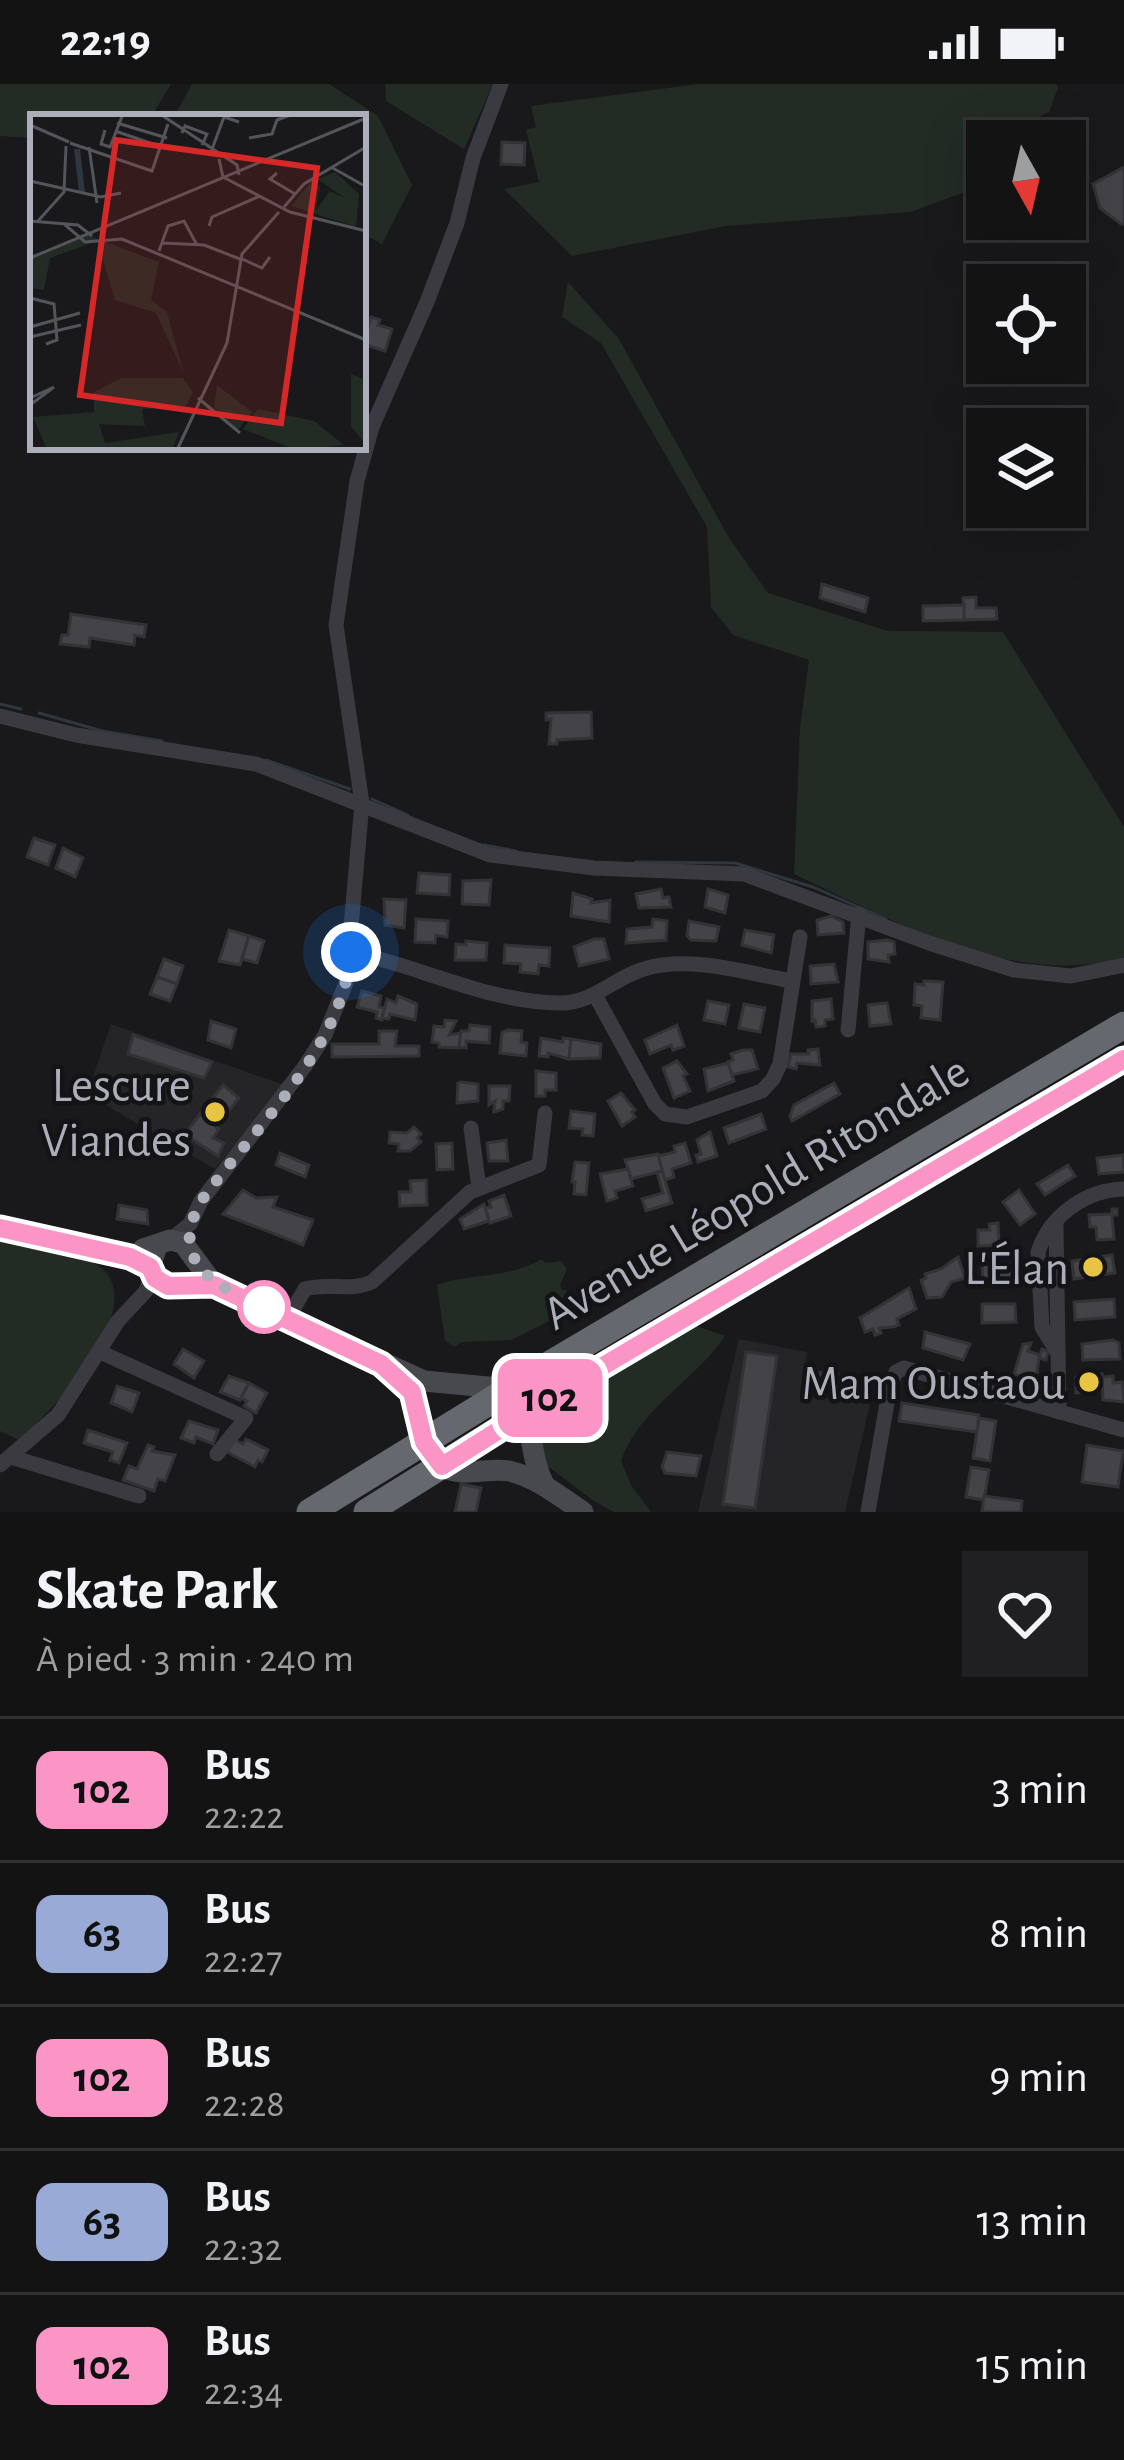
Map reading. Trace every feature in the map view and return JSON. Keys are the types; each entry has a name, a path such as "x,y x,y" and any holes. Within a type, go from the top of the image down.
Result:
{"highway":[{"name":"Avenue Léopold Ritondale","path":"310,1512 1124,1025"},
{"name":"Avenue Léopold Ritondale","path":"367,1512 1124,1059"}],"street":[{"path":"366,449 457,223 472,158 501,84"},
{"path":"164,1266 201,1201 305,1066 325,1034 346,983 362,803 336,625 366,450"},
{"path":"0,716 76,734 256,764 490,855 594,868 744,874 1014,970 1071,976 1119,968"},
{"path":"848,1030 860,914"},
{"path":"596,995 655,1104 665,1114 687,1117 762,1090 773,1079 780,1064 800,937"},
{"path":"351,952 450,982 560,1004 596,995 614,981 667,964 694,964 792,981"},
{"path":"289,1318 305,1289 317,1285 353,1288 372,1282 470,1192 539,1165 545,1113"},
{"path":"471,1128 479,1188"},
{"path":"1060,1412 1058,1353 1042,1328 1038,1252 1061,1213 1082,1199 1124,1189"},
{"path":"164,1266 195,1271 190,1224"},
{"path":"0,1228 164,1266 289,1318 381,1364 444,1385 508,1390 526,1413 530,1446 545,1486"},
{"path":"5,1461 58,1415 118,1321 183,1243 214,1285"},
{"path":"100,1352 246,1418 217,1454"},
{"path":"381,1364 412,1392 424,1442 442,1466 509,1471 545,1486 583,1512"},
{"path":"870,1511 890,1386 896,1372 904,1368 1124,1430"},
{"path":"5,1461 139,1496"}],"shaded area":[{"path":"0,84 171,84 153,114 30,114 30,138 0,136"},
{"path":"192,84 329,84 378,116 412,185 382,244 366,236 366,114 176,114"},
{"path":"385,84 493,84 464,149 386,101"},
{"path":"699,84 1056,84 1058,88 1049,112 1033,120 966,120 966,192 911,212 726,226 572,256 504,189 539,182 526,130 536,127 531,106"},
{"path":"568,282 619,339 729,538 768,593 888,631 1003,632 1124,827 1124,957 1082,965 997,957 912,929 794,874 800,728 809,660 733,635 711,607 707,527 601,343 562,317"},
{"path":"111,1024 284,1085 215,1169 87,1094"},
{"path":"0,1241 77,1255 99,1266 112,1284 114,1306 91,1358 53,1407 19,1440 0,1431"},
{"path":"542,1259 545,1263 561,1261 567,1269 560,1285 567,1290 559,1316 511,1340 462,1342 454,1347 445,1340 437,1285 516,1270"},
{"path":"696,1326 725,1336 641,1425 621,1461 651,1512 614,1512 546,1465 535,1434 543,1416"},
{"path":"739,1339 807,1352 801,1395 870,1404 845,1512 698,1512"}],"building":[{"path":"502,142 525,143 524,165 501,164"},
{"path":"1124,167 1121,224 1100,208 1093,184"},
{"path":"371,317 392,329 385,351 366,345"},
{"path":"822,584 868,598 865,612 820,598"},
{"path":"976,597 976,608 996,608 997,619 964,620 963,598"},
{"path":"964,605 964,620 923,621 923,606"},
{"path":"71,614 146,625 144,637 135,635 134,645 90,638 89,647 60,644 62,635 68,635"},
{"path":"591,712 592,738 549,744 551,719 546,720 546,713"},
{"path":"34,838 55,845 48,865 27,857"},
{"path":"63,848 83,858 75,877 56,868"},
{"path":"419,873 450,875 449,895 417,893"},
{"path":"491,880 489,905 462,904 463,881"},
{"path":"661,889 671,907 639,908 636,894"},
{"path":"708,889 728,895 725,913 705,907"},
{"path":"573,893 592,899 591,903 610,900 609,922 571,916"},
{"path":"384,899 406,900 404,928 385,925"},
{"path":"831,916 843,922 844,933 818,935 817,920"},
{"path":"416,919 448,921 447,937 436,935 435,943 415,942"},
{"path":"653,919 667,921 666,940 626,943 627,929 652,927"},
{"path":"689,921 719,927 716,941 691,940"},
{"path":"229,930 249,936 240,965 219,961"},
{"path":"745,930 774,935 771,953 742,945"},
{"path":"249,936 264,941 257,963 242,959"},
{"path":"604,939 609,959 579,966 574,947"},
{"path":"466,941 487,943 486,960 455,960 456,944 466,945"},
{"path":"868,942 894,942 895,954 888,955 889,962 868,959"},
{"path":"505,945 550,948 549,966 539,965 538,974 520,972 521,964 504,963"},
{"path":"164,959 183,966 177,984 157,977"},
{"path":"834,964 838,982 811,984 810,966"},
{"path":"157,977 177,984 170,1001 150,994"},
{"path":"924,981 943,982 940,1020 921,1018 922,1006 914,1005 915,984 924,985"},
{"path":"362,991 381,996 382,1020 376,1018 377,1012 357,1007"},
{"path":"398,996 417,1004 415,1020 390,1014 389,1019 382,1018 387,999 396,1003"},
{"path":"831,999 833,1019 816,1027 812,1001"},
{"path":"708,1001 729,1005 725,1024 704,1020"},
{"path":"887,1003 891,1024 870,1026 868,1005"},
{"path":"744,1004 765,1008 760,1032 739,1028"},
{"path":"445,1020 456,1021 449,1035 461,1033 459,1048 432,1042 434,1026 444,1027"},
{"path":"211,1021 236,1029 231,1048 208,1040"},
{"path":"470,1025 490,1027 489,1043 466,1041 466,1048 459,1047 461,1031 469,1031"},
{"path":"677,1025 684,1046 673,1050 671,1045 650,1054 645,1040"},
{"path":"379,1031 397,1031 395,1046 419,1046 419,1056 332,1057 332,1044 379,1044"},
{"path":"522,1031 526,1056 500,1053 502,1032"},
{"path":"133,1035 212,1062 204,1078 128,1054"},
{"path":"541,1038 571,1039 569,1059 548,1053 548,1057 539,1056"},
{"path":"571,1039 601,1044 600,1058 569,1059"},
{"path":"818,1049 820,1065 788,1067 791,1054 809,1054 808,1050"},
{"path":"752,1050 758,1069 732,1075 731,1054"},
{"path":"677,1061 687,1074 683,1076 690,1091 674,1098 663,1068"},
{"path":"728,1063 734,1081 708,1091 704,1069"},
{"path":"536,1071 556,1073 556,1090 536,1096"},
{"path":"461,1082 478,1084 478,1101 457,1103"},
{"path":"834,1083 840,1094 792,1121 794,1105"},
{"name":"Lescure Viandes","path":"223,1085 239,1098 216,1127 213,1138 224,1143 218,1156 190,1138 185,1144 180,1140"},
{"path":"489,1086 510,1086 503,1109 494,1112 495,1101 489,1105"},
{"path":"621,1093 635,1110 635,1117 622,1126 608,1101"},
{"path":"571,1111 595,1114 593,1136 569,1128"},
{"path":"761,1114 766,1129 729,1143 724,1128"},
{"path":"414,1127 421,1142 410,1151 398,1151 399,1144 389,1143 390,1132 407,1133"},
{"path":"710,1132 717,1156 698,1162 697,1140"},
{"path":"506,1140 508,1161 489,1161 487,1143"},
{"path":"452,1143 453,1169 437,1170 436,1144"},
{"path":"685,1143 691,1163 672,1169 674,1177 665,1180 658,1156 675,1152 674,1146"},
{"path":"280,1153 309,1165 305,1177 276,1165"},
{"path":"658,1154 662,1171 631,1179 625,1160"},
{"path":"1123,1155 1124,1172 1099,1174 1097,1158"},
{"path":"575,1162 589,1163 586,1195 574,1194"},
{"path":"1068,1165 1075,1176 1045,1195 1037,1184"},
{"path":"628,1169 633,1186 615,1191 617,1198 607,1201 600,1174"},
{"path":"662,1171 672,1203 646,1211 642,1199 663,1193 657,1172"},
{"path":"426,1180 427,1205 400,1206 399,1192 411,1192 410,1181"},
{"path":"243,1190 256,1198 277,1197 273,1207 313,1220 303,1245 223,1214"},
{"path":"1019,1190 1035,1214 1020,1225 1003,1202"},
{"path":"504,1195 511,1216 490,1223 485,1208"},
{"path":"484,1204 489,1221 464,1229 460,1219"},
{"path":"119,1205 147,1210 148,1224 117,1219"},
{"path":"1117,1209 1117,1215 1112,1215 1114,1239 1097,1240 1089,1215 1112,1214"},
{"path":"998,1223 999,1245 978,1246 978,1230 990,1230 989,1224"},
{"name":"L'Élan","path":"1112,1255 1115,1273 1074,1279 1072,1261"},
{"path":"958,1257 965,1278 951,1282 942,1297 927,1298 921,1280 925,1274"},
{"path":"1019,1263 1020,1281 983,1283 982,1265"},
{"path":"909,1288 916,1309 897,1319 899,1325 879,1328 881,1333 875,1335 873,1329 865,1332 860,1318"},
{"path":"1114,1299 1115,1317 1075,1320 1074,1302"},
{"path":"982,1304 1015,1304 1016,1322 982,1323"},
{"path":"925,1332 970,1344 963,1360 923,1348"},
{"path":"1031,1343 1028,1351 1040,1355 1042,1349 1048,1351 1046,1360 1039,1358 1036,1381 1014,1374 1023,1344"},
{"path":"1119,1343 1120,1359 1083,1360 1082,1344"},
{"path":"183,1349 204,1361 194,1378 174,1364"},
{"path":"746,1352 777,1356 755,1508 723,1504"},
{"path":"811,1371 869,1380 867,1396 808,1388"},
{"name":"Mam Oustaou","path":"1102,1374 1102,1388 1097,1392 1076,1393 1076,1377"},
{"path":"229,1376 249,1383 240,1400 220,1392"},
{"path":"1113,1376 1113,1383 1122,1382 1124,1402 1103,1400 1102,1377"},
{"path":"249,1383 267,1393 256,1413 241,1398"},
{"path":"117,1386 139,1393 132,1412 111,1403"},
{"path":"902,1403 979,1415 977,1432 899,1421"},
{"path":"979,1418 996,1421 990,1461 973,1458"},
{"path":"189,1421 218,1430 213,1444 196,1437 194,1443 181,1438"},
{"path":"88,1430 127,1443 119,1463 110,1460 113,1452 84,1443"},
{"path":"234,1439 243,1444 246,1439 268,1450 262,1462 258,1460 255,1467 227,1452"},
{"path":"148,1445 154,1447 152,1451 175,1455 165,1481 158,1479 154,1491 123,1480 129,1466 137,1469"},
{"path":"1087,1445 1123,1451 1118,1487 1082,1482"},
{"path":"667,1452 701,1456 696,1476 665,1473"},
{"path":"971,1467 989,1470 984,1500 966,1497"},
{"path":"461,1484 481,1488 476,1512 455,1512"},
{"path":"984,1496 1022,1501 1021,1512 982,1512"}],"waterway":[{"path":"0,704 21,709"},
{"path":"39,713 162,741"},
{"path":"266,760 350,789"},
{"path":"372,799 408,815"},
{"path":"484,845 516,851"},
{"path":"636,862 735,863 813,887 886,919"}],"bus line":[{"name":"102","path":"0,1228 130,1257 150,1267 155,1278 168,1286 214,1285 381,1364 412,1392 424,1442 442,1466 564,1389 1124,1059"}],"place":[{"name":"Lescure Viandes","path":"215,1112"},
{"name":"L'Élan","path":"1093,1267"},
{"name":"Mam Oustaou","path":"1089,1382"}],"route":[{"path":"264,1307 214,1285 205,1276 193,1252 190,1224 201,1201 325,1034 346,983 351,952"}]}
